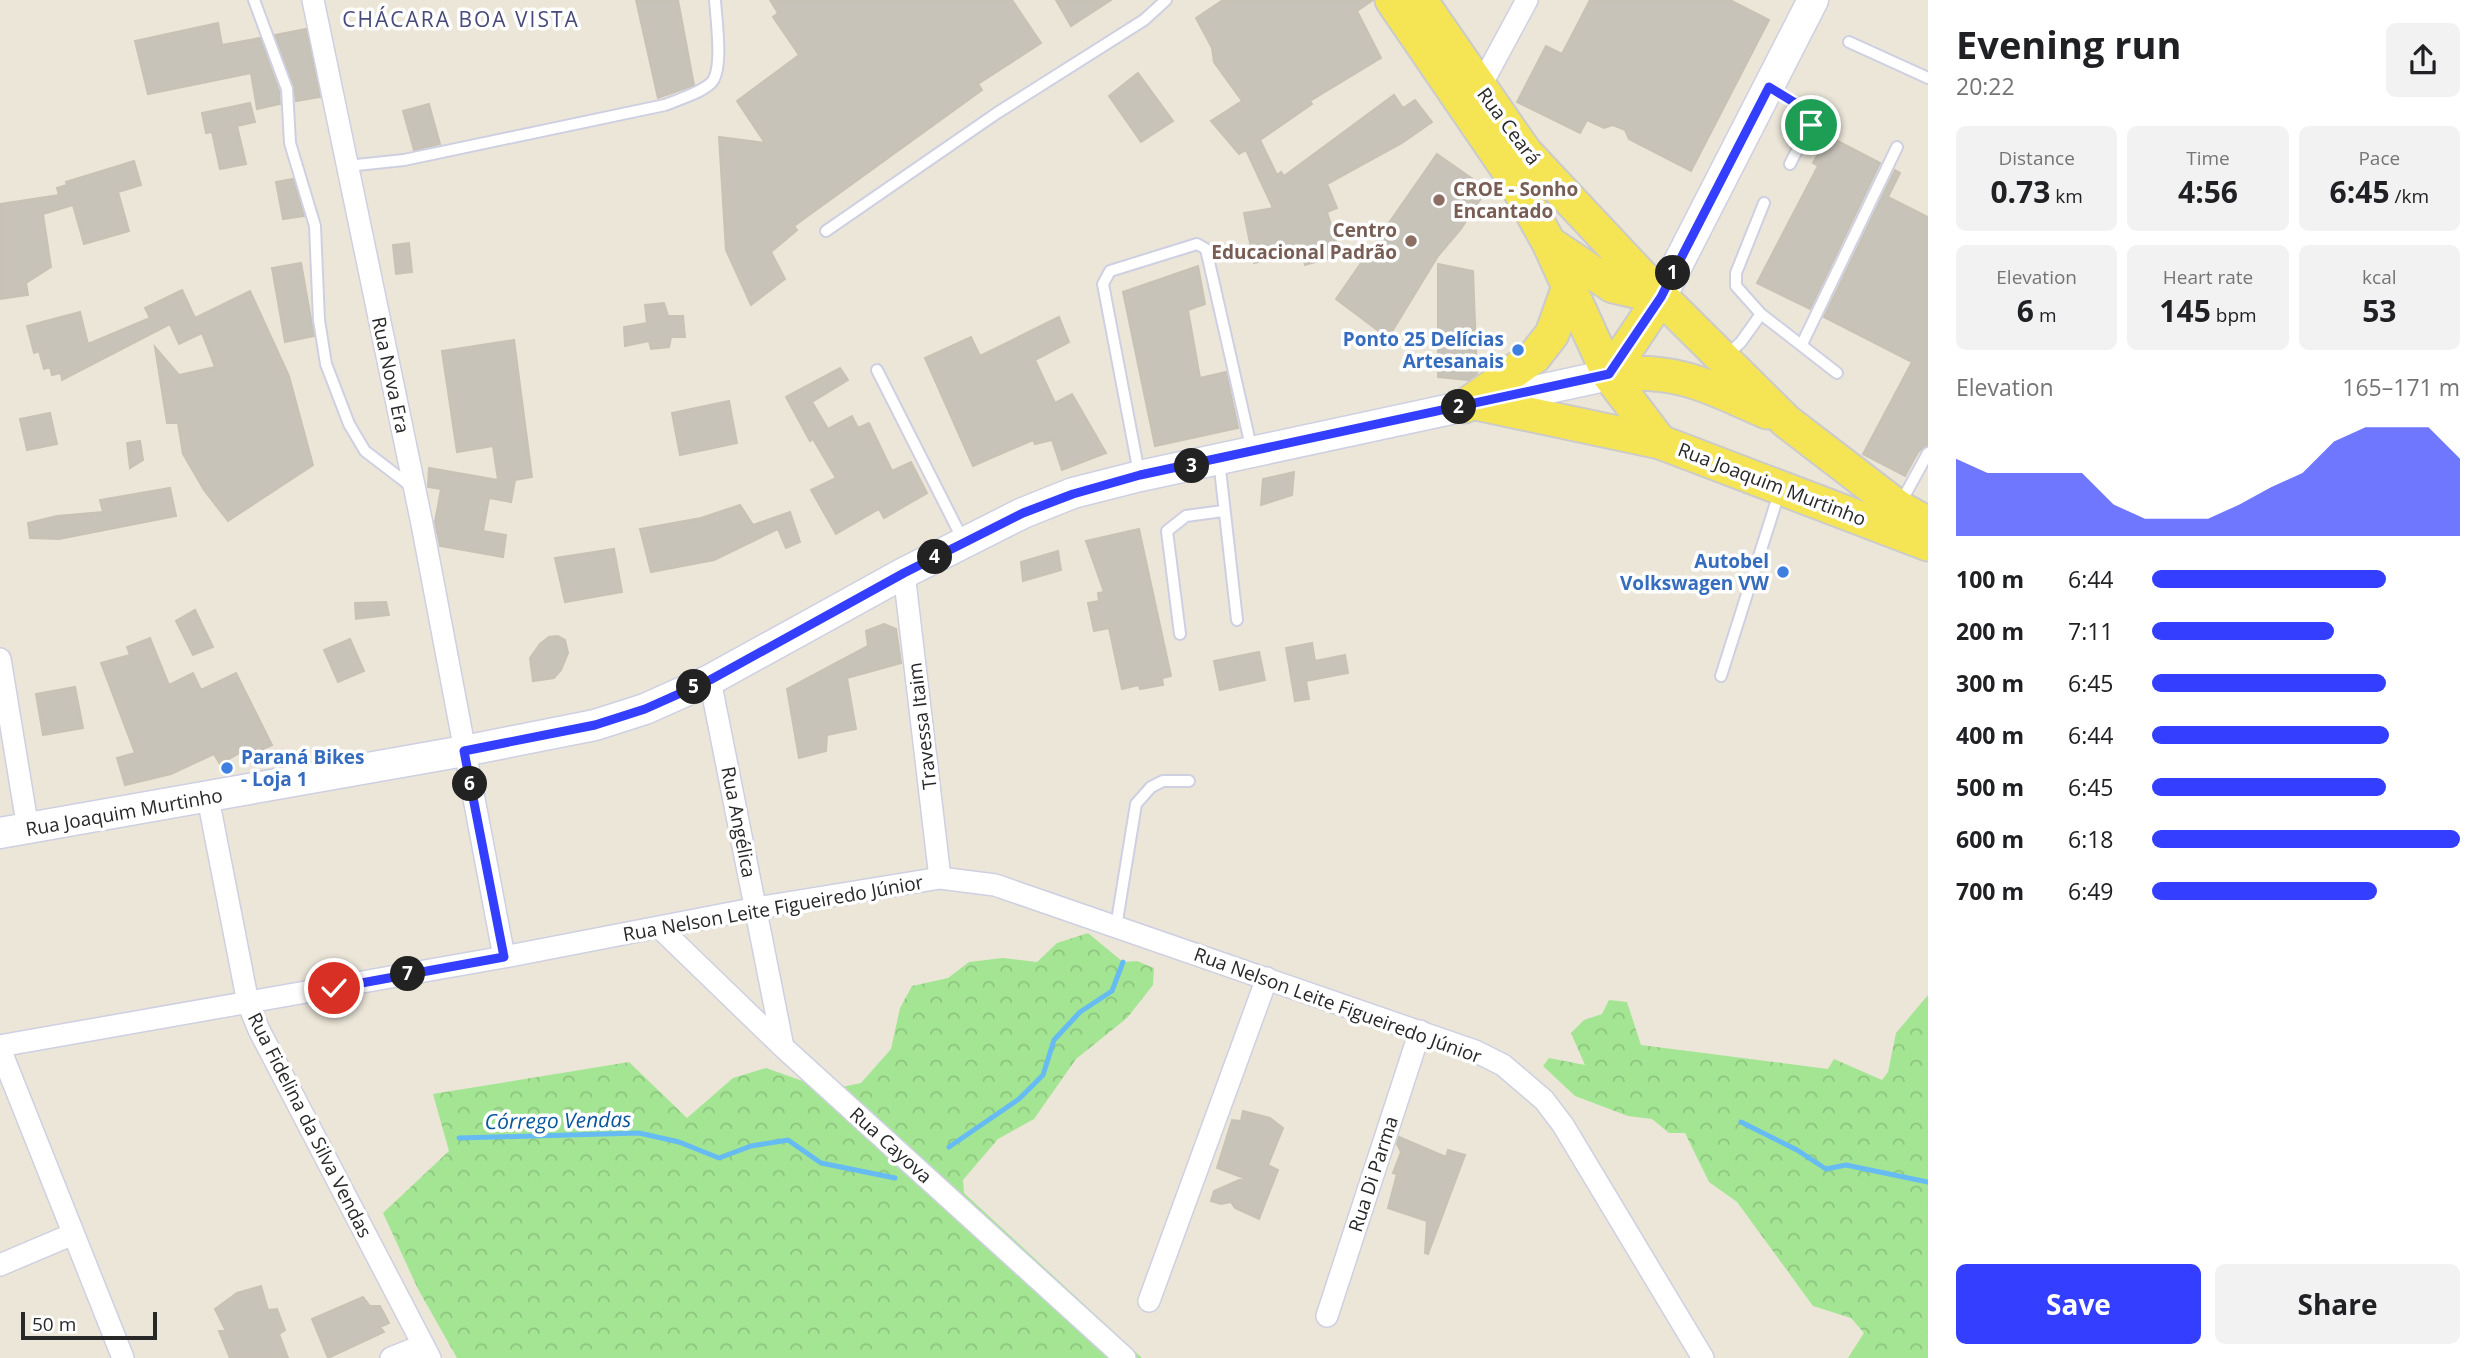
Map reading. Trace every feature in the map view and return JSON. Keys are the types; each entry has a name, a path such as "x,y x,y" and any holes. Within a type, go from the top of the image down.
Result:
{"main road":[{"name":"Rua Ceará","path":"1392,0 1509,171 1549,243 1609,374"},
{"name":"Rua Ceará","path":"1420,0 1525,152 1698,333"},
{"path":"1609,374 1661,297 1813,0"},
{"path":"1549,243 1613,286 1661,297"},
{"path":"1471,404 1534,356 1552,334 1568,289"},
{"name":"Rua Joaquim Murtinho","path":"1698,333 1786,421 1899,507 1928,524"},
{"path":"1609,374 1637,372 1686,378 1786,421"},
{"name":"Rua Joaquim Murtinho","path":"14,831 208,798 595,725 645,709 710,680 964,542 1023,513 1073,494 1140,475 1609,374 1660,442 1928,544"},
{"path":"1471,404 1660,442"}],"street":[{"name":"Rua Nova Era","path":"313,0 414,488 504,957"},
{"path":"1479,89 1527,0"},
{"name":"Travessa Itaim","path":"904,573 940,878"},
{"path":"0,659 14,831"},
{"name":"Rua Angélica","path":"710,680 783,1047"},
{"name":"Rua Fidelina da Silva Vendas","path":"208,798 248,1003 259,1030 426,1351"},
{"name":"Rua Nelson Leite Figueiredo Júnior","path":"0,1047 504,957 757,908 940,878 995,886 1420,1031 1503,1065 1544,1100 1703,1358"},
{"name":"Rua Cayova","path":"660,928 783,1047 1125,1358"},
{"path":"1149,1301 1267,978"},
{"name":"Rua Di Parma","path":"1327,1317 1420,1031"},
{"path":"0,1047 123,1358"},
{"path":"0,1265 73,1234"},
{"path":"391,1358 426,1351"}],"lane":[{"path":"254,0 287,89 289,144 315,226 319,320 326,364 349,424 365,451 414,488"},
{"path":"347,166 404,160 665,106 695,93 710,83 718,72 715,0"},
{"path":"826,231 997,113 1144,20 1166,0"},
{"path":"1849,42 1928,78"},
{"path":"1769,87 1815,115 1790,163"},
{"path":"1802,344 1897,147"},
{"path":"1764,203 1736,273 1736,286 1761,314 1837,373"},
{"path":"1140,475 1102,284 1110,271 1197,244 1206,249 1252,453"},
{"path":"1723,358 1741,342 1761,314"},
{"path":"877,370 964,542"},
{"path":"1899,507 1928,453"},
{"path":"1219,460 1237,620"},
{"path":"1721,676 1781,488"},
{"path":"1180,634 1167,531 1186,516 1223,511"},
{"path":"1116,927 1136,804 1151,787 1163,781 1188,781"}],"green space":[{"path":"1088,933 1123,962 1137,961 1154,968 1153,985 1127,1018 1076,1059 1034,1119 998,1139 963,1180 964,1193 1142,1358 457,1358 418,1289 383,1213 449,1151 433,1094 629,1062 687,1118 733,1078 766,1068 828,1090 861,1083 891,1049 900,1008 912,986 948,978 969,962 1003,958 1037,962 1057,943"},
{"path":"1928,995 1928,1358 1848,1358 1864,1333 1851,1318 1813,1306 1737,1202 1709,1182 1685,1133 1669,1133 1652,1119 1628,1116 1575,1096 1543,1066 1549,1058 1585,1065 1571,1033 1584,1020 1602,1014 1609,1000 1627,1002 1641,1045 1828,1069 1834,1059 1882,1080 1888,1072 1896,1033"}],"building":[{"path":"636,0 678,0 694,85 658,98"},
{"path":"770,0 1012,0 1041,43 978,84 982,90 794,226 797,230 771,252 785,279 751,305 726,250 719,137 765,143 737,101 799,55 773,17 778,13"},
{"path":"1056,0 1111,0 1071,26"},
{"path":"1223,0 1373,0 1357,11 1381,58 1310,101 1312,104 1260,140 1277,175 1281,172 1284,176 1394,95 1403,108 1415,100 1432,122 1402,143 1327,184 1337,208 1327,212 1340,255 1305,265 1302,251 1254,263 1244,213 1273,208 1246,150 1239,154 1211,121 1242,101 1214,62 1212,48 1196,18"},
{"path":"1590,0 1730,0 1769,20 1691,171 1629,139 1625,130 1613,125 1604,128 1587,120 1580,133 1517,102 1546,46 1562,54"},
{"path":"218,23 222,45 260,38 279,91 280,104 257,109 251,73 148,94 135,41"},
{"path":"306,29 320,97 296,101 294,86 275,35"},
{"path":"1138,73 1173,121 1141,142 1109,96"},
{"path":"250,103 255,122 237,126 246,164 220,169 212,132 206,133 202,113"},
{"path":"429,104 440,144 414,150 403,111"},
{"path":"1828,136 1880,163 1810,309 1757,283 1818,166 1813,163"},
{"path":"1437,154 1487,189 1461,229 1438,256 1388,338 1336,299"},
{"path":"134,161 141,185 118,192 129,231 84,244 73,205 43,214 51,267 26,283 28,295 0,299 0,204 59,195 57,188 67,185 66,182"},
{"path":"1895,170 1900,173 1888,197 1928,217 1928,445 1918,452 1905,476 1863,454 1912,362 1824,317"},
{"path":"293,179 304,216 283,219 276,182"},
{"path":"409,243 412,272 396,274 393,245"},
{"path":"301,263 314,336 285,342 272,268"},
{"path":"1438,264 1473,271 1477,374 1468,380 1438,377"},
{"path":"1198,266 1205,304 1188,310 1200,378 1226,372 1238,428 1155,446 1123,292"},
{"path":"182,290 195,318 250,291 289,376 313,465 228,521 204,490 183,454 178,423 167,423 155,347 179,375 215,367 202,333 179,344 170,324 62,380 61,373 52,375 50,367 44,369 39,351 34,353 27,326 80,312 88,344 150,318 145,308"},
{"path":"664,303 668,316 683,316 685,337 671,337 669,347 651,349 649,341 625,346 624,327 647,323 645,305"},
{"path":"1059,317 1069,342 1035,360 1055,403 1072,394 1106,453 1062,470 1052,440 1035,444 1033,440 973,466 925,358 971,337 980,356"},
{"path":"514,340 532,477 515,480 511,502 489,498 483,531 506,535 503,557 440,546 435,522 441,489 428,487 429,468 498,480 493,446 457,452 442,351"},
{"path":"840,368 848,380 812,402 828,429 852,416 858,428 869,423 892,471 911,462 927,493 884,518 879,509 836,534 811,490 836,478 813,439 810,441 786,397"},
{"path":"729,401 737,443 680,455 672,413"},
{"path":"50,413 57,444 27,450 20,419"},
{"path":"140,441 143,460 130,468 127,443"},
{"path":"1294,472 1292,495 1261,505 1263,479"},
{"path":"170,488 176,516 59,539 30,538 28,523 57,516 103,512 100,500"},
{"path":"740,505 753,525 790,512 800,542 786,548 778,529 714,560 651,572 640,529 701,518"},
{"path":"1139,529 1171,676 1162,678 1163,685 1140,689 1139,685 1122,689 1109,628 1094,631 1088,603 1099,601 1098,593 1104,592 1086,541"},
{"path":"614,549 622,592 565,602 555,558"},
{"path":"1058,551 1061,570 1023,581 1021,562"},
{"path":"386,602 389,615 356,619 355,603"},
{"path":"195,610 213,647 193,655 176,621"},
{"path":"884,624 896,629 901,663 847,678 856,729 827,735 826,751 799,758 787,689 868,646 866,631"},
{"path":"558,636 565,640 568,653 561,670 554,678 533,681 530,658 540,644 549,637"},
{"path":"150,638 169,685 193,673 201,690 236,673 272,745 248,757 245,750 220,764 214,754 171,774 125,785 117,758 135,753 101,663 130,655 127,647"},
{"path":"350,639 364,671 338,682 324,650"},
{"path":"1312,643 1315,661 1345,655 1348,673 1306,681 1309,699 1295,701 1286,648"},
{"path":"1259,652 1265,680 1220,690 1214,661"},
{"path":"75,687 83,728 43,735 36,694"},
{"path":"1243,1111 1270,1118 1283,1128 1268,1165 1278,1170 1259,1219 1235,1208 1231,1202 1221,1204 1211,1201 1214,1191 1244,1178 1217,1168 1232,1120 1241,1121"},
{"path":"1399,1137 1446,1157 1448,1150 1465,1155 1428,1254 1425,1253 1427,1221 1388,1208 1397,1174 1393,1173 1401,1152 1397,1144"},
{"path":"261,1286 268,1310 277,1309 285,1330 279,1334 288,1358 230,1358 219,1331 226,1331 215,1309 237,1293"},
{"path":"363,1297 370,1306 380,1306 389,1323 380,1327 384,1332 328,1358 312,1319"}],"waterway":[{"name":"Córrego Vendas","path":"949,1147 1019,1099 1043,1075 1054,1040 1080,1012 1112,991 1123,962"},
{"path":"1741,1122 1797,1150 1826,1169 1846,1165 1928,1182"},
{"name":"Córrego Vendas","path":"459,1138 639,1133 679,1142 719,1158 751,1146 788,1140 821,1163 895,1178"}],"place":[{"name":"CROE - Sonho Encantado","path":"1439,200"},
{"name":"Centro Educacional Padrão","path":"1411,241"},
{"name":"Ponto 25 Delícias Artesanais","path":"1518,350"},
{"name":"Autobel Volkswagen VW","path":"1783,572"},
{"name":"Paraná Bikes - Loja 1","path":"227,768"}],"district":[{"name":"CHÁCARA BOA VISTA","path":"461,19"}],"route":[{"path":"334,988 504,957 464,751 595,725 645,709 710,680 964,542 1023,513 1073,494 1140,475 1609,374 1661,297 1769,87 1815,115 1811,125"}]}
